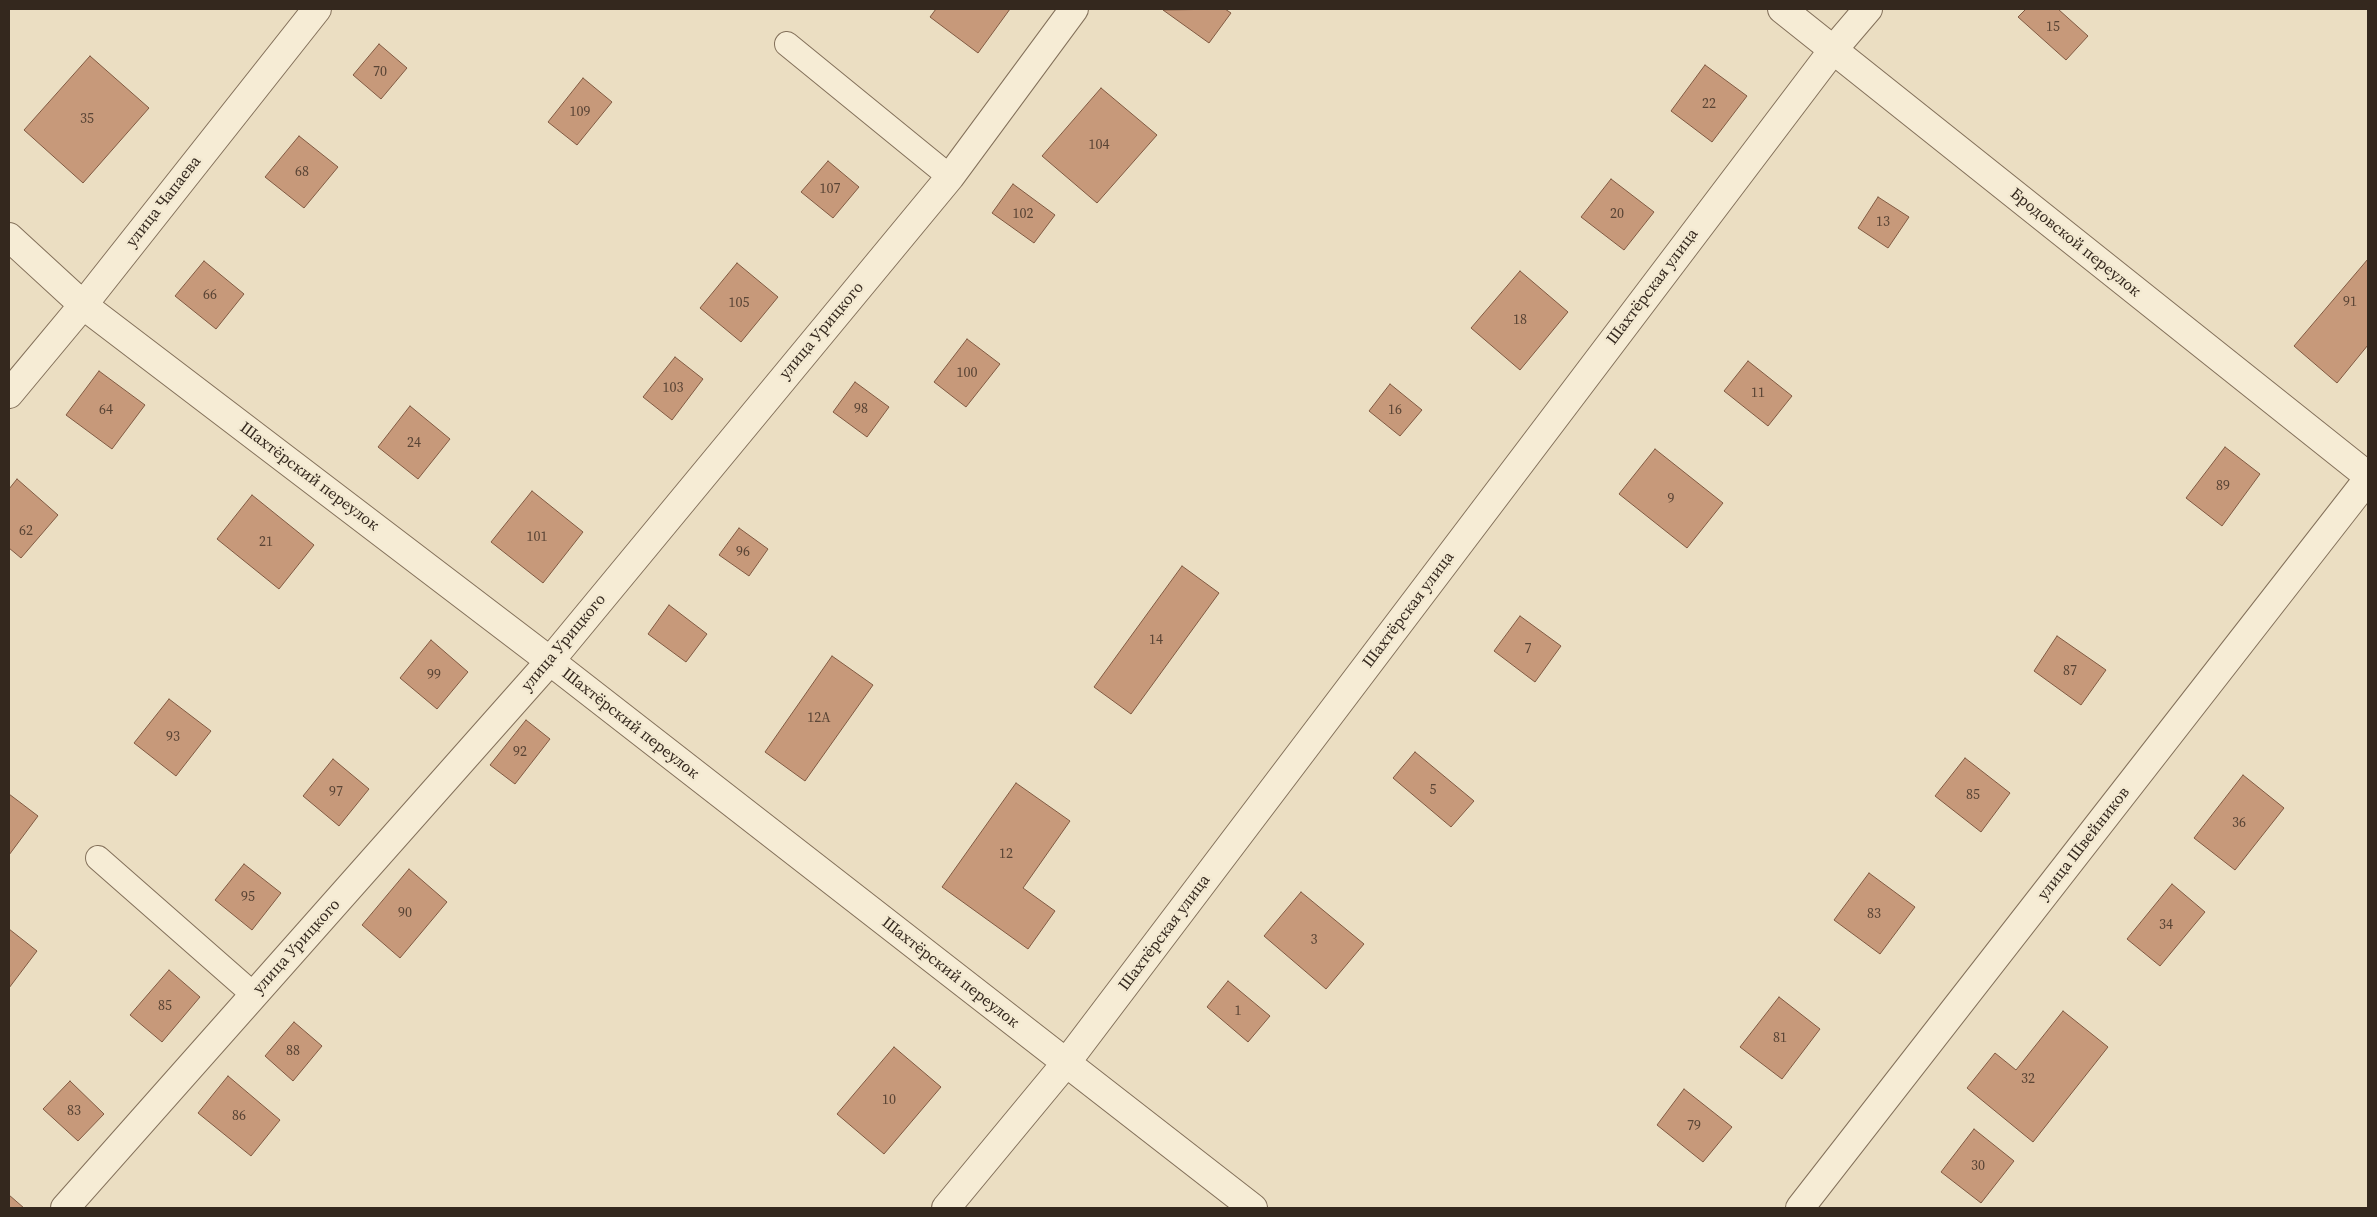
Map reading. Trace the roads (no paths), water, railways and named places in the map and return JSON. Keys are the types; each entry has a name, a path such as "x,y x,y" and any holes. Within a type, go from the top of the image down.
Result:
{"street":[{"name":"улица Чапаева","path":"9,394 83,305 317,9"},
{"name":"улица Урицкого","path":"65,1208 550,661 950,177 1074,9"},
{"name":"Бродовской переулок","path":"1782,9 2368,478"},
{"name":"Шахтёрская улица","path":"946,1208 1066,1064 1833,50 1868,9"},
{"name":"Шахтёрский переулок","path":"9,237 83,305 550,661 1253,1208"},
{"name":"улица Швейников","path":"1800,1208 2368,478"}],"lane":[{"path":"787,44 950,177"},
{"path":"98,858 254,995"}]}
